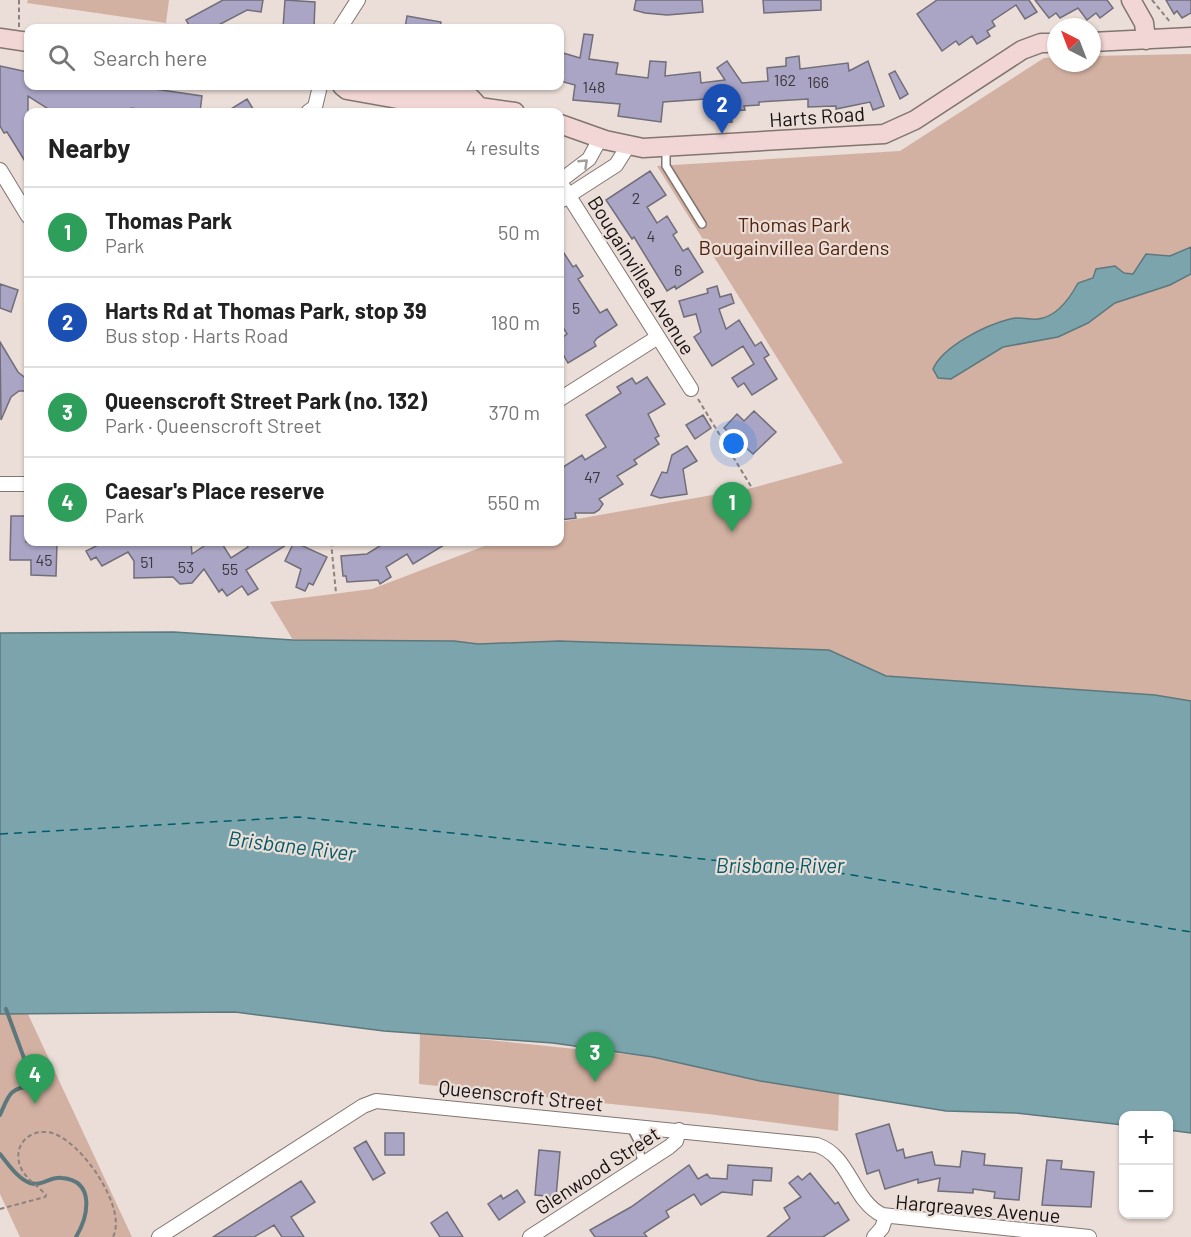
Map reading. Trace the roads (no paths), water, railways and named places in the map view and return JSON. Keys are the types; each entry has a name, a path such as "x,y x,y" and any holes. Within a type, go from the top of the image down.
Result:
{"street":[{"path":"343,24 358,0"},
{"path":"1131,0 1144,23 1146,40"},
{"path":"0,38 24,35"},
{"path":"1101,42 1191,37"},
{"name":"Harts Road","path":"564,125 600,139 628,146 666,148 891,132 926,114 1022,50 1047,43"},
{"path":"314,108 319,90"},
{"path":"347,90 448,108"},
{"path":"422,90 471,98 479,107"},
{"path":"476,108 486,108"},
{"path":"564,178 589,159 600,139"},
{"path":"564,198 616,165 628,146"},
{"path":"0,170 24,209"},
{"name":"Bougainvillea Avenue","path":"564,198 695,395"},
{"path":"564,396 658,337"},
{"path":"0,484 24,484"},
{"name":"Queenscroft Street","path":"159,1237 371,1102 679,1130 824,1147 836,1157 868,1204 886,1216"},
{"name":"Glenwood Street","path":"530,1237 676,1142 679,1130"},
{"name":"Hargreaves Avenue","path":"874,1237 882,1228 886,1216 1089,1237"}],"lane":[{"path":"666,148 666,166 702,224"},
{"path":"631,1126 638,1141 642,1164"}],"water":[{"path":"1191,247 1191,274 1170,285 1115,303 1088,323 1058,337 1003,347 951,379 938,378 933,369 946,352 978,331 1013,318 1038,319 1051,315 1067,300 1078,283 1093,278 1096,269 1115,266 1124,273 1133,274 1146,254 1170,256"},
{"name":"Brisbane River","path":"174,632 293,640 454,641 478,644 559,641 829,650 886,676 1155,695 1191,701 1191,1133 1173,1131 1173,1111 1119,1111 1119,1125 1016,1113 946,1111 760,1081 653,1057 553,1043 384,1031 235,1012 0,1014 0,633"}],"waterway":[{"path":"0,1115 14,1091 32,1086 32,1080 6,1009"},
{"path":"0,1154 17,1175 30,1183 38,1184 54,1178 62,1178 80,1186 85,1193 86,1210 76,1237"}],"place":[{"name":"Harts Rd at Thomas Park, stop 39","path":"722,134"},
{"name":"Thomas Park","path":"732,532"},
{"name":"Queenscroft Street Park (no. 132)","path":"595,1082"},
{"name":"Caesar's Place reserve","path":"35,1104"}],"park label":[{"name":"Thomas Park Bougainvillea Gardens","path":"794,236"}]}
